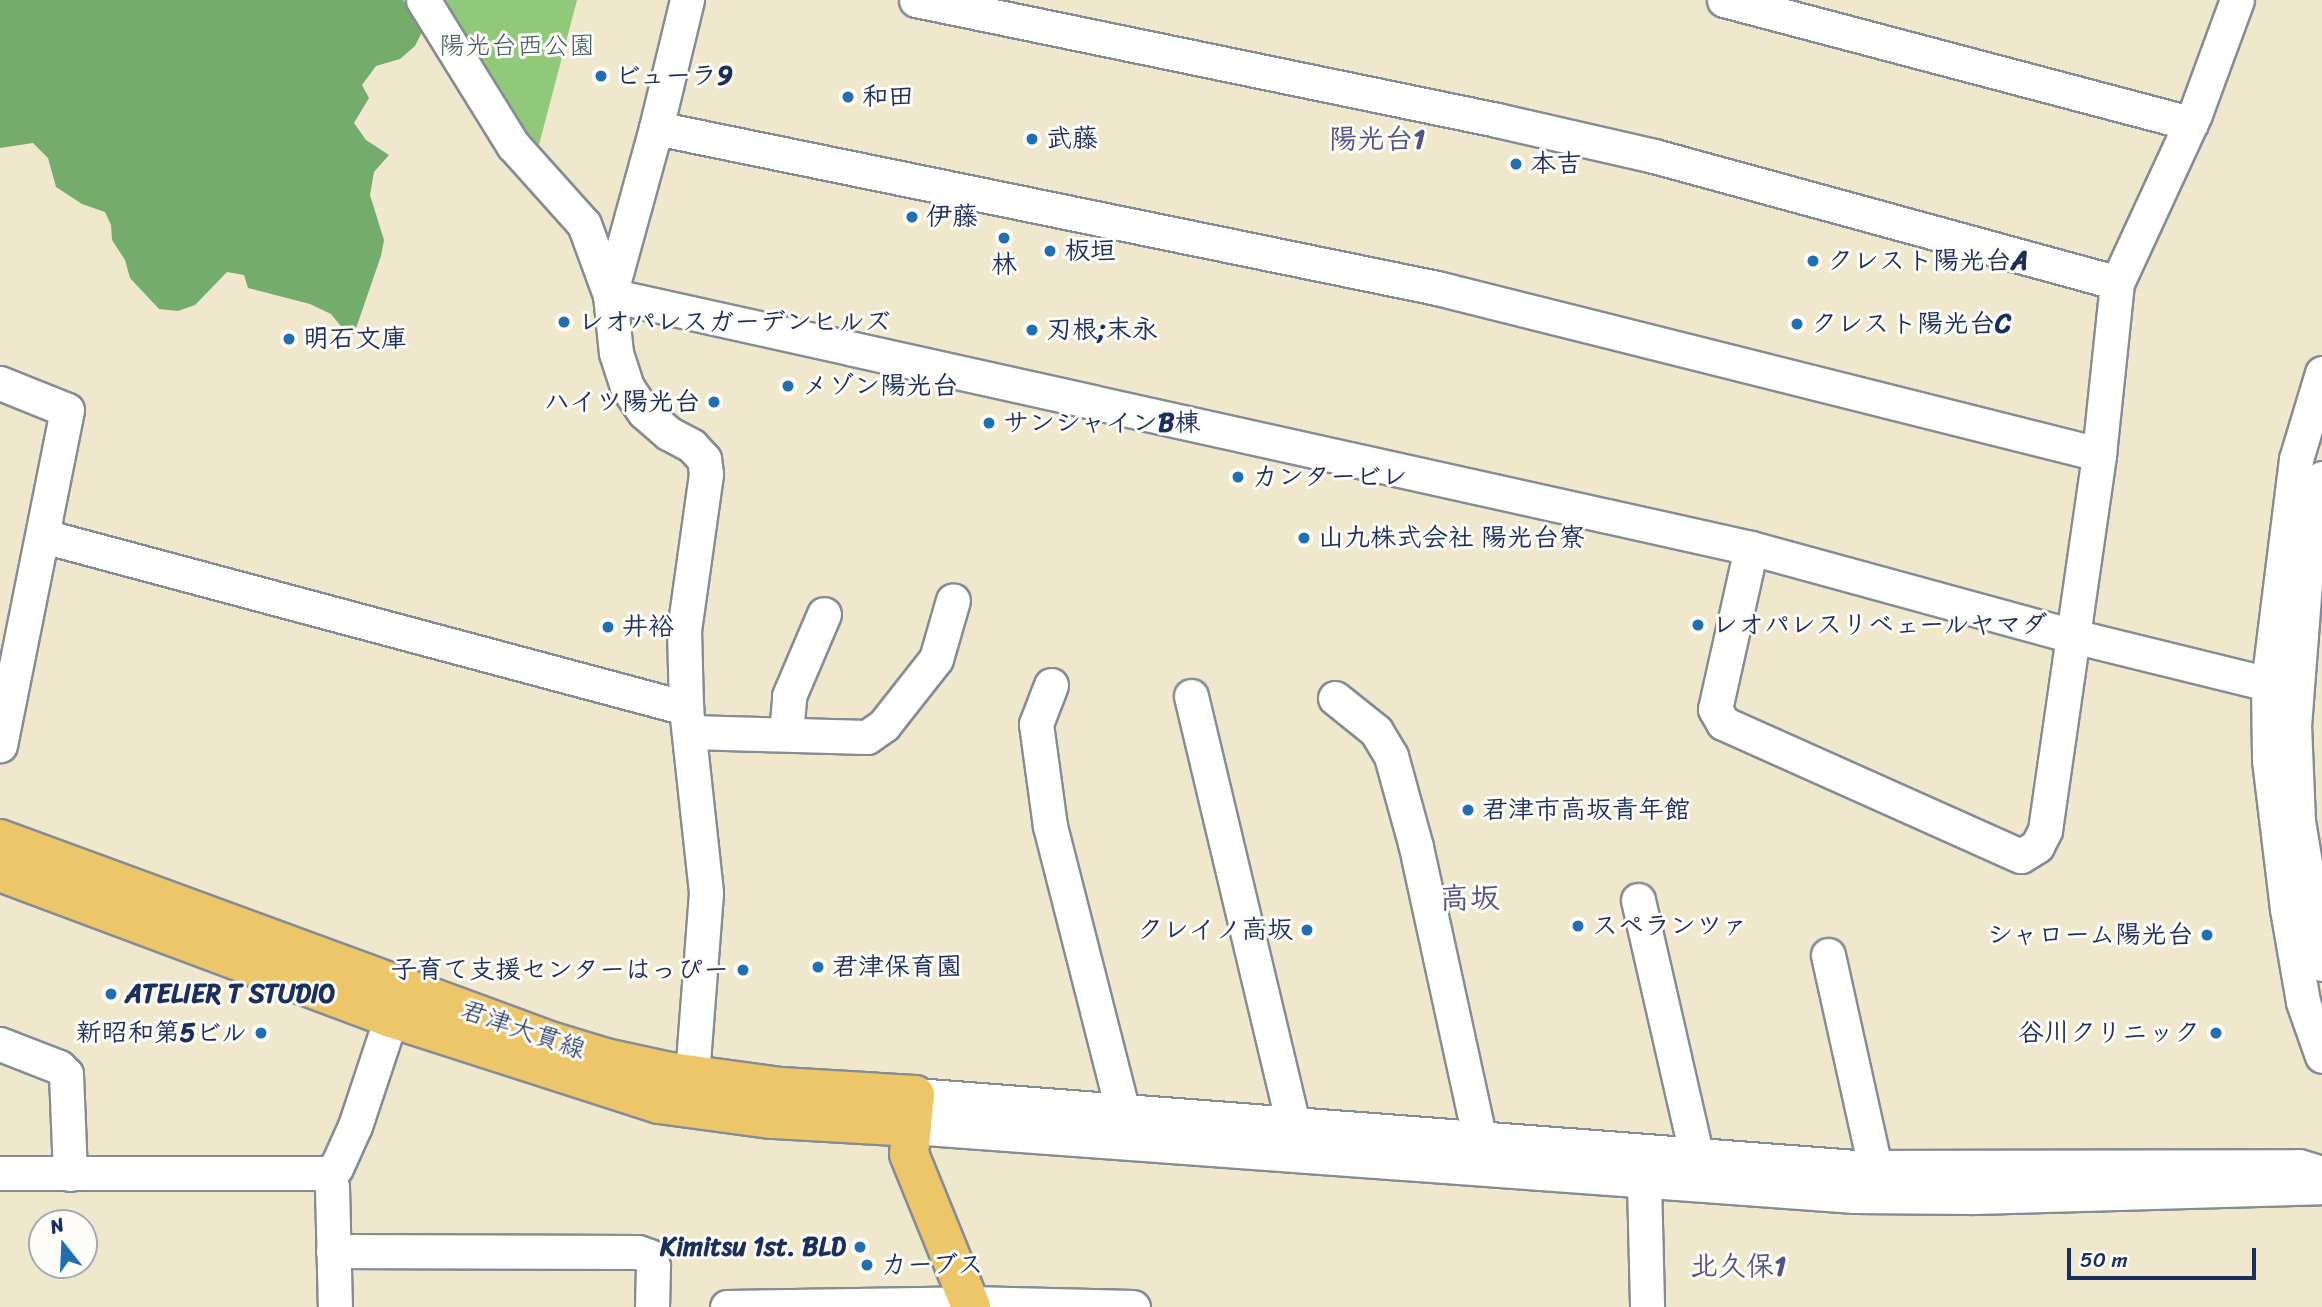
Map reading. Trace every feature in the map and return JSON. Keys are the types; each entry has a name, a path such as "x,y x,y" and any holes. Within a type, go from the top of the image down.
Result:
{"main road":[{"name":"君津大貫線","path":"0,839 553,1042 607,1058 689,1091 772,1119 914,1111"},
{"name":"君津大貫線","path":"0,872 391,1018 566,1077 659,1104 689,1091"},
{"path":"914,1111 909,1154 970,1305"}],"street":[{"path":"423,0 513,145 584,224 610,295 616,353 628,387 644,412 668,433 692,446 704,459 706,474 684,629 688,720 706,893 689,1091"},
{"path":"610,295 656,128 687,0"},
{"path":"916,0 1628,150 2117,283"},
{"path":"1724,0 2191,123"},
{"path":"1751,548 1715,709 1723,723 2021,856 2037,846 2045,830 2099,454 2117,283 2191,123 2237,0"},
{"path":"656,128 1437,288 2099,454"},
{"path":"610,295 1751,548 2073,636 2268,684"},
{"path":"2322,373 2296,459 2268,684 2269,760 2287,909 2303,1002 2322,1056"},
{"path":"0,383 67,410 0,745"},
{"path":"2322,478 2308,544 2294,725 2298,821 2322,964"},
{"path":"43,536 688,720 786,734 867,737 884,725 936,659 953,600"},
{"path":"786,734 789,696 824,614"},
{"path":"1051,685 1036,724 1050,826 1123,1112"},
{"path":"1191,696 1293,1125"},
{"path":"1335,698 1376,731 1391,756 1416,847 1480,1140"},
{"path":"1638,900 1698,1157"},
{"path":"1828,955 1875,1167"},
{"path":"0,1173 326,1173 337,1168 355,1126 391,1018"},
{"path":"0,1044 59,1067 66,1074 70,1174"},
{"path":"914,1111 1123,1112 1698,1157 1875,1167 2300,1166 2322,1173"},
{"path":"914,1111 1644,1182 1854,1196 1961,1197 2322,1187"},
{"path":"326,1173 332,1187 335,1307"},
{"path":"1644,1182 1647,1307"},
{"path":"333,1251 638,1252 649,1256 653,1266 652,1307"},
{"path":"727,1307 1133,1307"}],"green space":[{"path":"0,0 403,0 416,14 422,32 415,46 400,59 376,66 362,85 369,98 354,123 366,140 389,155 374,172 370,195 384,240 381,256 354,334 344,330 331,314 310,304 248,288 244,275 227,272 195,305 178,311 159,309 130,278 125,260 112,240 111,225 105,212 82,204 56,187 48,158 33,143 0,148"},
{"name":"陽光台西公園","path":"436,0 577,0 539,145 528,150"}],"place":[{"name":"ビューラ9","path":"601,76"},
{"name":"和田","path":"848,97"},
{"name":"武藤","path":"1032,139"},
{"name":"本吉","path":"1516,164"},
{"name":"伊藤","path":"912,217"},
{"name":"林","path":"1004,238"},
{"name":"板垣","path":"1050,251"},
{"name":"クレスト陽光台A","path":"1813,261"},
{"name":"レオパレスガーデンヒルズ","path":"564,322"},
{"name":"クレスト陽光台C","path":"1797,324"},
{"name":"刃根;末永","path":"1032,330"},
{"name":"明石文庫","path":"289,339"},
{"name":"メゾン陽光台","path":"788,386"},
{"name":"ハイツ陽光台","path":"714,402"},
{"name":"サンシャインB棟","path":"989,423"},
{"name":"カンタービレ","path":"1238,477"},
{"name":"山九株式会社 陽光台寮","path":"1304,538"},
{"name":"レオパレスリベェールヤマダ","path":"1698,625"},
{"name":"井裕","path":"608,627"},
{"name":"君津市高坂青年館","path":"1468,810"},
{"name":"スペランツァ","path":"1578,926"},
{"name":"クレイノ高坂","path":"1307,930"},
{"name":"シャローム陽光台","path":"2207,935"},
{"name":"君津保育園","path":"818,967"},
{"name":"子育て支援センターはっぴー","path":"743,970"},
{"name":"ATELIER T STUDIO","path":"111,994"},
{"name":"新昭和第5ビル","path":"261,1033"},
{"name":"谷川クリニック","path":"2216,1033"},
{"name":"Kimitsu 1st. BLD","path":"860,1247"},
{"name":"カーブス","path":"867,1265"}],"district":[{"name":"陽光台1","path":"1377,139"},
{"name":"高坂","path":"1470,898"},
{"name":"北久保1","path":"1738,1266"}]}
